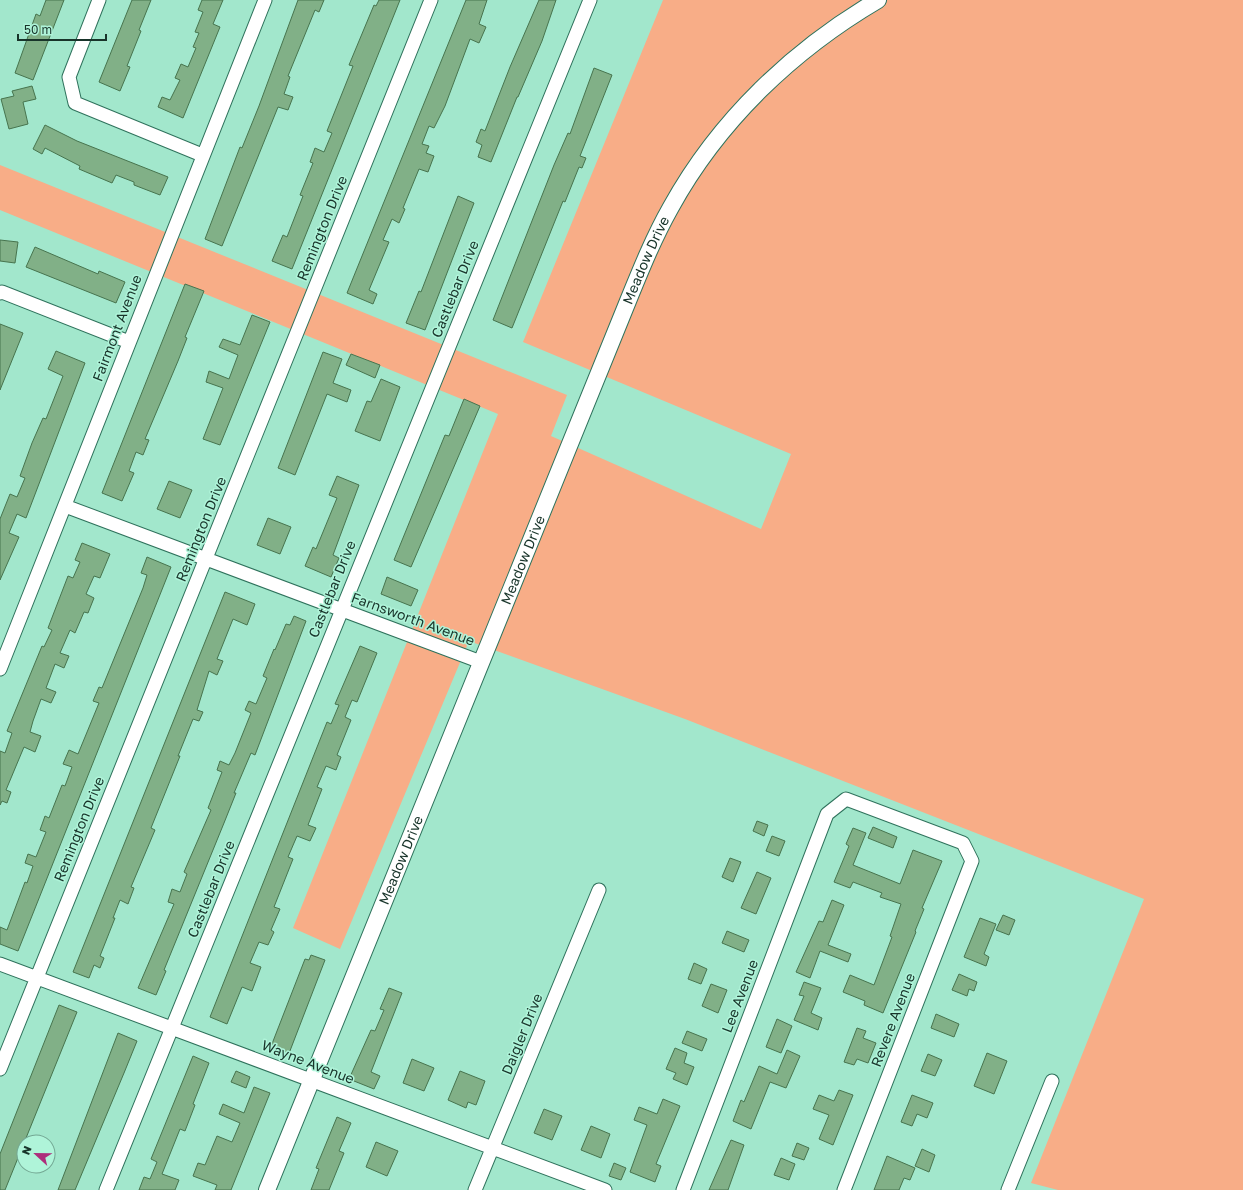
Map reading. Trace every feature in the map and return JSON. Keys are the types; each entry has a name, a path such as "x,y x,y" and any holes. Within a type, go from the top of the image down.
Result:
{"street":[{"path":"99,0 69,77 75,103 202,155"},
{"name":"Fairmont Avenue","path":"0,669 202,155 265,0"},
{"name":"Remington Drive","path":"0,1069 431,0"},
{"name":"Castlebar Drive","path":"106,1190 590,0"},
{"name":"Meadow Drive","path":"267,1190 651,245 671,207 696,166 718,136 740,110 778,72 831,30 878,0"},
{"path":"0,293 2,292 129,342"},
{"name":"Farnsworth Avenue","path":"65,506 481,662"},
{"name":"Revere Avenue","path":"827,814 846,799 963,843 972,861 844,1190"},
{"name":"Lee Avenue","path":"683,1190 827,814"},
{"name":"Daigler Drive","path":"475,1190 598,890"},
{"name":"Wayne Avenue","path":"0,964 605,1190"},
{"path":"1008,1190 1052,1081"}],"shaded area":[{"path":"663,0 1243,0 1243,1190 1058,1190 1031,1183 1144,899 685,719 469,641 340,949 293,928 498,414 0,210 0,165 567,395 551,436 761,529 791,454 523,342"}],"building":[{"path":"46,0 64,0 33,80 15,73 36,14 40,16"},
{"path":"132,0 151,0 127,66 130,67 120,91 99,82"},
{"path":"202,0 223,0 213,24 220,27 183,118 158,107 162,97 170,100 180,80 175,78 181,64 188,67 196,48 193,47 199,33 195,32 203,12 198,10"},
{"path":"298,0 324,0 319,12 315,10 288,76 290,77 284,94 293,97 288,110 278,107 222,246 205,239 240,147 242,148 259,106"},
{"path":"379,0 400,0 292,269 272,261 283,235 287,237 303,196 300,195 313,163 310,162 315,148 324,152 332,133 327,131 353,66 349,65 374,5 376,6"},
{"path":"466,0 487,0 479,24 486,27 479,43 470,39 445,106 434,128 429,126 422,144 429,146 426,153 434,156 428,172 419,169 403,208 405,209 399,223 392,219 383,240 389,242 369,290 377,294 373,304 347,293"},
{"path":"539,0 556,0 542,41 517,97 491,162 478,157 482,145 476,142 481,129 485,131 510,67"},
{"path":"594,68 612,75 580,156 586,158 582,168 579,167 565,202 563,201 512,328 493,320 554,165 568,133 570,134"},
{"path":"32,86 36,99 23,102 28,124 9,129 1,99 14,96 12,91"},
{"path":"45,125 77,141 168,177 160,195 134,185 134,182 116,175 112,183 79,169 80,166 45,148 42,154 33,149"},
{"path":"458,196 474,203 425,330 406,323 419,291 421,292"},
{"path":"0,240 18,242 15,263 0,261"},
{"path":"35,247 98,274 99,271 125,282 116,303 26,267"},
{"path":"185,284 204,291 185,337 187,338 178,361 145,439 149,440 143,455 136,452 129,471 134,473 122,501 102,493"},
{"path":"252,315 270,322 220,445 203,439 223,388 206,382 209,371 229,379 238,355 219,347 223,339 240,345"},
{"path":"0,324 23,333 0,390"},
{"path":"56,351 85,363 26,518 17,514 9,533 19,537 0,580 0,519 10,494 17,497 25,478 20,476 32,443 43,418 46,419 63,376 48,369"},
{"path":"323,352 342,359 333,383 351,390 347,402 327,394 295,475 278,468"},
{"path":"351,354 380,365 375,378 346,365"},
{"path":"381,379 400,387 380,441 355,431 367,401 371,402"},
{"path":"464,399 480,406 411,567 394,560 445,435 449,436"},
{"path":"337,476 359,485 333,555 339,558 331,577 305,566 313,547 316,549 337,498 329,495"},
{"path":"169,481 192,490 180,518 157,509"},
{"path":"268,518 291,527 280,554 257,545"},
{"path":"82,543 110,554 100,578 94,576 86,594 94,598 88,613 84,612 75,633 70,630 60,653 69,656 64,668 55,664 46,688 56,692 51,703 41,699 30,732 41,736 35,752 24,747 6,790 11,792 7,803 2,801 0,805 0,751 5,753 12,733 7,731 42,646 44,647 52,630 48,628 68,576 73,578 80,562 75,560"},
{"path":"147,557 171,567 18,951 0,944 0,927 7,930 25,882 27,883 33,866 25,863 28,854 36,857 46,832 40,830 45,816 49,818 62,785 65,786 72,767 63,764 69,750 78,754 99,703 93,701 99,687 102,688 143,588 147,575 141,573"},
{"path":"387,577 418,590 411,606 381,594"},
{"path":"225,592 255,604 247,625 233,619 217,659 223,661 217,675 209,671 197,710 203,712 199,721 193,719 178,756 180,756 151,828 155,830 131,887 134,888 128,904 120,900 113,918 115,918 100,956 104,958 100,968 94,965 89,978 73,972"},
{"path":"294,616 306,621 255,755 251,753 234,793 236,793 164,970 166,971 156,995 138,988 174,904 168,902 172,889 180,892 187,874 184,872 211,810 208,808 222,772 217,770 220,761 229,765 251,713 245,710 249,701 256,704 267,678 263,676 274,649 275,650 286,624 290,625"},
{"path":"360,646 377,653 357,702 352,700 345,717 351,720 337,755 341,757 336,770 326,766 317,787 322,789 308,825 316,828 310,841 297,836 288,857 293,859 274,907 280,909 271,930 274,932 268,945 259,942 250,963 261,967 252,991 242,987 227,1024 210,1017 327,722 331,724 339,705 335,704"},
{"path":"757,821 768,825 764,836 753,831"},
{"path":"873,827 897,837 893,848 868,838"},
{"path":"853,828 866,833 853,865 900,884 913,850 942,861 922,908 924,909 915,931 916,932 883,1013 864,1005 865,1001 843,992 850,975 874,985 892,937 890,936 901,904 880,897 882,893 853,882 850,888 834,882 849,846 846,844"},
{"path":"772,836 785,841 779,856 766,851"},
{"path":"730,858 741,862 733,882 722,877"},
{"path":"757,872 771,878 756,914 741,908"},
{"path":"832,900 844,905 828,945 851,954 848,962 820,951 810,978 796,972 819,921 823,922"},
{"path":"1003,915 1015,920 1009,935 996,930"},
{"path":"980,918 996,924 984,954 989,957 986,966 964,957"},
{"path":"727,931 749,940 744,952 722,943"},
{"path":"311,955 325,960 288,1056 270,1049 305,959 309,960"},
{"path":"694,963 707,969 701,984 688,979"},
{"path":"959,974 977,982 974,991 969,989 967,996 952,990"},
{"path":"804,982 821,988 811,1013 822,1018 818,1030 794,1020 804,996 799,995"},
{"path":"711,984 727,990 718,1013 702,1006"},
{"path":"389,988 402,993 371,1072 380,1076 374,1089 349,1079 371,1030 375,1031 384,1010 380,1009"},
{"path":"59,1005 77,1012 28,1134 16,1134 16,1163 5,1190 0,1190 0,1154"},
{"path":"936,1014 959,1024 954,1037 931,1028"},
{"path":"777,1019 792,1026 781,1053 766,1047"},
{"path":"857,1028 866,1031 863,1038 876,1043 868,1063 857,1059 854,1065 844,1062"},
{"path":"687,1031 707,1039 702,1051 682,1043"},
{"path":"118,1033 137,1041 75,1190 58,1190"},
{"path":"675,1048 687,1053 684,1063 694,1067 687,1085 673,1079 676,1073 666,1069"},
{"path":"787,1050 800,1056 786,1088 770,1082 751,1129 733,1121 741,1100 744,1102 759,1066 777,1074"},
{"path":"987,1053 1007,1061 994,1094 974,1086"},
{"path":"928,1054 942,1060 935,1076 921,1071"},
{"path":"193,1056 209,1063 193,1104 195,1105 185,1131 180,1129 162,1174 179,1180 175,1190 139,1190 144,1177 150,1179 157,1162 151,1159"},
{"path":"412,1059 434,1068 424,1091 403,1083"},
{"path":"236,1071 250,1077 246,1088 231,1082"},
{"path":"460,1071 485,1081 476,1105 468,1102 466,1108 448,1100"},
{"path":"254,1087 270,1093 231,1190 215,1190 217,1185 193,1176 198,1163 205,1165 217,1136 232,1142 240,1123 219,1114 223,1104 244,1113"},
{"path":"839,1090 853,1095 833,1145 819,1139 829,1115 813,1109 819,1095 834,1101"},
{"path":"912,1095 933,1103 927,1118 917,1114 912,1126 901,1122"},
{"path":"663,1099 680,1106 656,1164 661,1166 655,1182 630,1172 647,1125 634,1120 639,1107 657,1114"},
{"path":"544,1109 562,1116 552,1140 534,1133"},
{"path":"337,1117 351,1123 339,1151 344,1153 329,1190 311,1190 319,1169 316,1168"},
{"path":"591,1126 610,1134 601,1158 581,1150"},
{"path":"731,1140 744,1145 728,1190 709,1190"},
{"path":"376,1142 398,1151 387,1176 366,1167"},
{"path":"797,1143 809,1148 804,1160 792,1156"},
{"path":"922,1149 935,1155 929,1172 915,1166"},
{"path":"887,1156 915,1168 910,1180 904,1178 899,1190 874,1190"},
{"path":"781,1158 795,1164 789,1180 774,1175"},
{"path":"614,1163 626,1168 621,1180 609,1176"}]}
